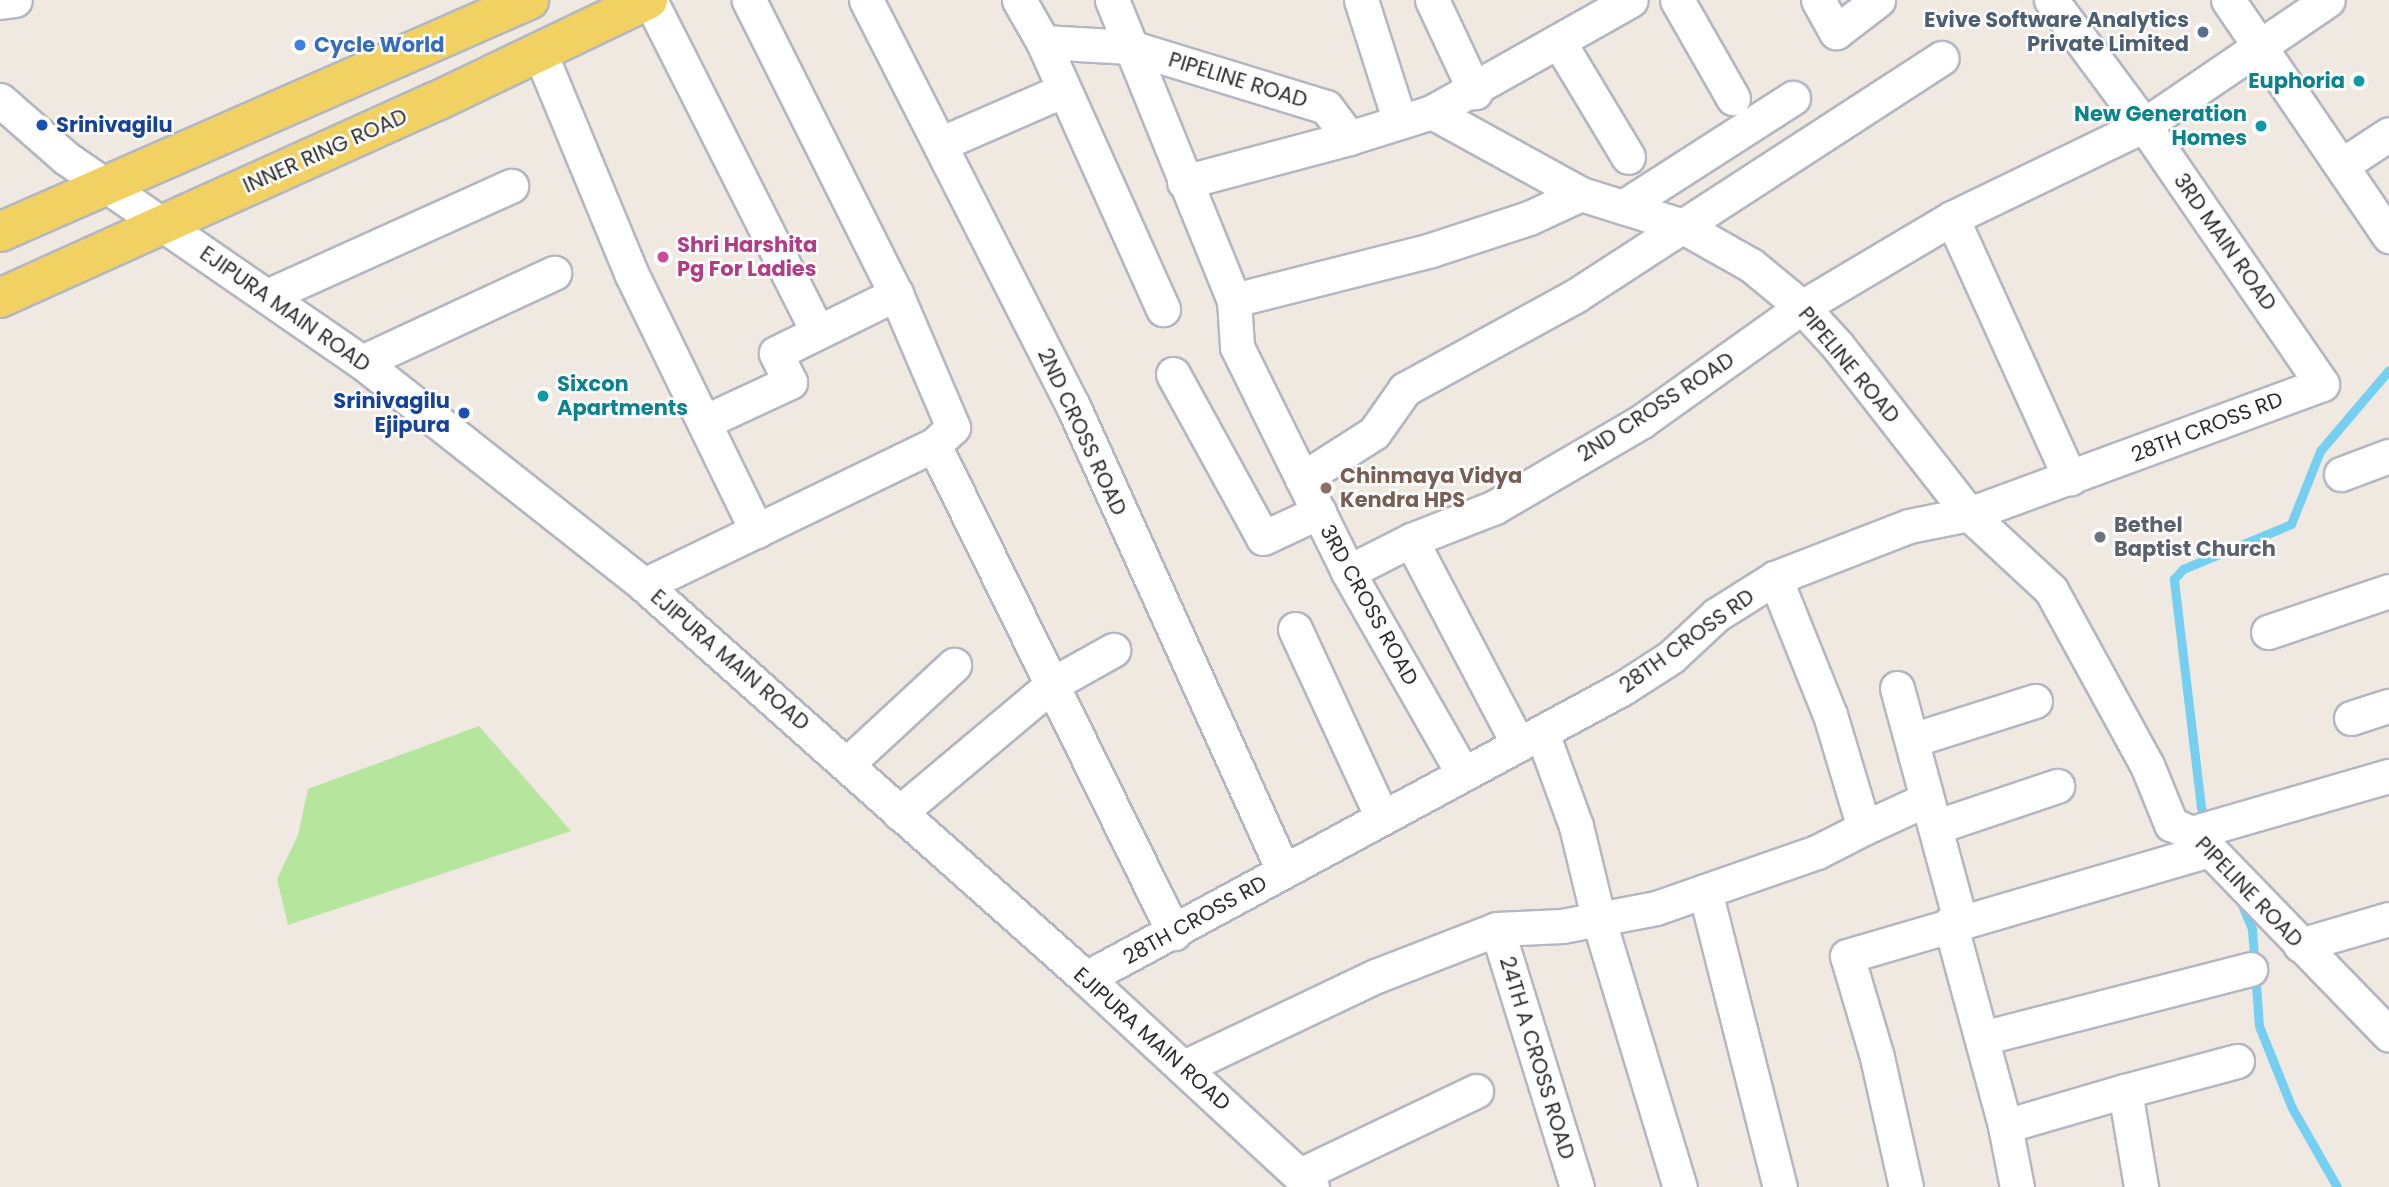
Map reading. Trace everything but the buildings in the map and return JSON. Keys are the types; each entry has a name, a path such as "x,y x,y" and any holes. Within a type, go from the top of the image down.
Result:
{"main road":[{"path":"0,232 529,0"},
{"name":"INNER RING ROAD","path":"0,298 540,53 649,0"}],"street":[{"path":"0,2 15,0"},
{"path":"649,0 817,331"},
{"path":"644,585 934,445 953,427 896,294 749,0"},
{"name":"2ND CROSS ROAD","path":"866,0 1073,405 1283,870"},
{"path":"1019,0 1042,42 1163,310"},
{"name":"3RD CROSS ROAD","path":"1112,0 1234,300 1237,347 1348,572 1462,772"},
{"path":"1361,0 1400,122"},
{"path":"1432,0 1475,92"},
{"path":"1184,182 1349,138 1432,112 1475,92 1559,42 1597,9 1631,0"},
{"path":"1677,0 1733,98"},
{"path":"1818,0 1836,32 1878,0"},
{"name":"3RD MAIN ROAD","path":"2051,0 2144,125 2322,384"},
{"path":"2228,0 2389,236"},
{"name":"2ND CROSS ROAD","path":"1348,572 1411,540 1495,508 1642,421 1802,307 1952,218 2144,125 2328,0"},
{"name":"PIPELINE ROAD","path":"1042,42 1129,47 1326,107 1349,138"},
{"path":"1559,42 1628,157"},
{"path":"540,53 631,273 757,531"},
{"path":"1302,479 1374,433 1405,389 1575,296 1680,225 1941,58"},
{"path":"940,144 1064,90"},
{"path":"1623,207 1793,98"},
{"name":"EJIPURA MAIN ROAD","path":"0,100 106,186 164,223 362,362 644,585 1086,978 1306,1181"},
{"name":"PIPELINE ROAD","path":"1432,112 1581,194 1680,225 1751,265 1802,307 1969,514 2051,590 2147,765 2171,824 2201,841 2389,1035"},
{"path":"2342,165 2389,134"},
{"path":"267,296 511,186"},
{"path":"1234,300 1431,250 1529,218 1581,194"},
{"path":"1952,218 2070,478"},
{"path":"362,362 554,273"},
{"path":"704,422 790,382 776,353 896,294"},
{"path":"1173,374 1263,538 1319,512"},
{"name":"28TH CROSS RD","path":"1086,978 1174,933 1462,772 1530,739 1671,657 1716,615 1775,579 1909,526 1969,514 2322,384"},
{"path":"934,445 1054,683 1174,933"},
{"path":"2341,474 2389,456"},
{"path":"1411,540 1530,739 1576,826 1599,920 1680,1187"},
{"path":"1775,579 1830,715 1864,828"},
{"path":"2268,632 2389,591"},
{"path":"1295,629 1382,817"},
{"path":"900,813 1054,683 1113,650"},
{"path":"846,764 954,665"},
{"path":"1897,688 1931,813 2017,1187"},
{"path":"1912,740 2035,701"},
{"path":"2351,718 2389,706"},
{"path":"1906,1187 1877,1057 1847,956 2201,841 2389,776"},
{"path":"1184,1067 1376,976 1497,929 1599,920 1705,891 1817,852 1864,828 2057,786"},
{"path":"1705,891 1780,1187"},
{"path":"2300,945 2389,919"},
{"name":"24TH A CROSS ROAD","path":"1497,929 1577,1187"},
{"path":"1982,1038 2250,970"},
{"path":"2005,1126 2237,1061"},
{"path":"1306,1181 1476,1091"},
{"path":"2125,1091 2141,1187"}],"green space":[{"path":"479,726 571,831 288,925 277,879 298,835 308,789"}],"waterway":[{"path":"2206,821 2201,807 2174,579 2183,569 2291,524 2320,451 2389,370"},
{"path":"2239,898 2252,929 2259,1026 2292,1108 2337,1187"}],"place":[{"name":"Evive Software Analytics Private Limited","path":"2203,32"},
{"name":"Cycle World","path":"300,45"},
{"name":"Euphoria","path":"2359,81"},
{"name":"Srinivagilu","path":"42,125"},
{"name":"New Generation Homes","path":"2261,126"},
{"name":"Shri Harshita Pg For Ladies","path":"663,257"},
{"name":"Sixcon Apartments","path":"543,396"},
{"name":"Srinivagilu Ejipura","path":"464,413"},
{"name":"Chinmaya Vidya Kendra HPS","path":"1326,488"},
{"name":"Bethel Baptist Church","path":"2100,537"}]}
